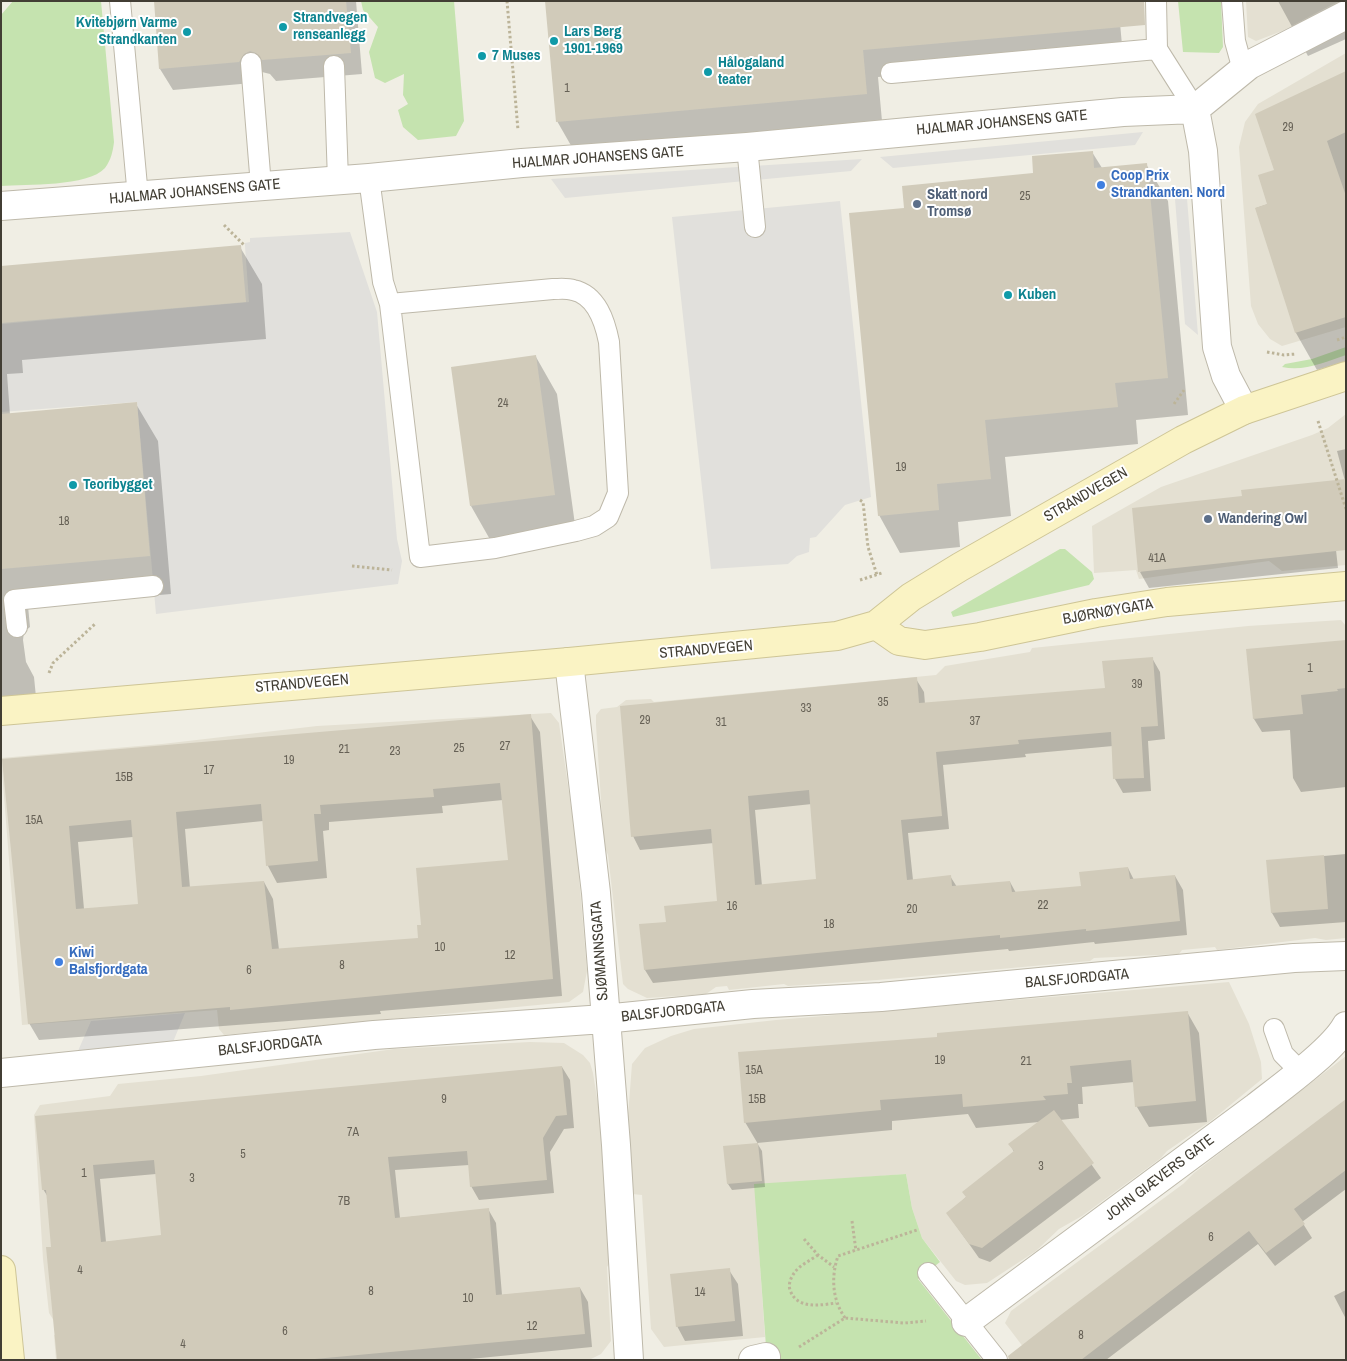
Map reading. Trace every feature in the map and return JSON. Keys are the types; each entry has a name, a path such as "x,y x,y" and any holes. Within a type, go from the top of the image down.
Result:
{"street":[{"path":"1244,410 1226,376 1217,347 1203,151 1195,109 1243,70 1346,15"},
{"name":"HJALMAR JOHANSENS GATE","path":"1,206 138,197 370,178 522,163 747,147 1123,112 1195,109"},
{"name":"STRANDVEGEN","path":"1,711 569,662 837,636 876,626 911,597 968,562 1183,440 1244,410 1346,376"},
{"name":"BJØRNØYGATA","path":"876,626 899,641 925,645 980,637 1096,613 1167,602 1346,586"},
{"name":"SJØMANNSGATA","path":"569,662 589,813 604,1019 616,1145 629,1360"},
{"name":"BALSFJORDGATA","path":"1,1073 374,1035 604,1019 752,1004 881,997 1294,958 1346,956"},
{"name":"JOHN GIÆVERS GATE","path":"966,1322 1256,1107 1300,1071 1332,1042 1346,1026"},
{"path":"1,1270 4,1318 10,1360"}],"lane":[{"path":"120,1 138,197"},
{"path":"1156,1 1157,49 1195,109"},
{"path":"1232,1 1235,41 1243,70"},
{"path":"891,73 1157,49"},
{"path":"251,63 261,186"},
{"path":"334,66 338,180"},
{"path":"747,147 755,227"},
{"path":"370,178 376,285 390,304 420,557 495,548 594,526 608,517 618,493 609,342 605,320 593,302 574,290 553,289 390,304"},
{"path":"18,627 14,600 153,586"},
{"path":"1274,1029 1283,1054 1300,1071"},
{"path":"928,1272 997,1360"}],"path":[{"path":"507,1 522,163"},
{"path":"219,219 245,246"},
{"path":"1330,342 1346,337"},
{"path":"1267,352 1284,355 1301,352"},
{"path":"1323,434 1346,508"},
{"path":"860,500 863,502 868,547 877,575"},
{"path":"49,673 53,663 100,619 99,592"},
{"path":"852,1221 856,1250"},
{"path":"845,1318 836,1303 833,1283 834,1267 838,1256 917,1230"},
{"path":"804,1239 818,1255 834,1267"},
{"path":"818,1255 796,1270 790,1281 791,1292 800,1302 805,1304 836,1303"},
{"path":"760,1358 795,1350 845,1318 904,1323"}],"shaded area":[{"path":"1246,1 1339,1 1282,31 1256,41 1248,37"},
{"path":"1346,53 1346,327 1282,346 1270,339 1258,324 1251,306 1239,147 1245,122 1258,104"},
{"path":"1143,132 1135,145 893,168 880,157"},
{"path":"862,159 851,171 565,198 551,179"},
{"path":"1186,186 1198,335 1185,324 1175,199"},
{"path":"840,201 871,497 845,505 816,537 810,538 809,552 797,556 788,564 711,569 672,217"},
{"path":"350,232 377,312 397,539 402,561 398,584 156,614 137,402 1,412 2,324 249,302 245,243 250,242 250,238"},
{"path":"1346,414 1346,565 1282,571 1269,561 1139,579 1136,570 1094,573 1092,526 1161,487 1312,435 1328,428"},
{"path":"1341,620 1346,626 1346,938 1326,940 1315,938 1217,950 1215,947 1182,950 1179,954 1094,958 1090,961 877,980 788,986 784,984 729,990 727,986 716,987 706,994 647,998 628,989 623,984 608,855 604,846 596,725 596,715 601,709 617,707 626,700 651,699 654,702 936,675 945,666 1030,652 1032,648 1248,626"},
{"path":"551,713 559,723 576,841 587,971 583,992 569,1002 224,1035 219,1029 217,1010 22,1025 1,758 162,744 317,726"},
{"path":"1229,982 1249,1024 1261,1062 1262,1079 1212,1120 1167,1151 1161,1158 1082,1216 1059,1229 1036,1251 987,1283 965,1285 956,1281 922,1238 912,1208 906,1174 867,1177 757,1221 765,1337 664,1347 651,1329 642,1195 632,1194 628,1116 632,1064 645,1048 671,1036 694,1029 776,1020"},
{"path":"185,1013 173,1042 78,1051 91,1021"},
{"path":"530,1042 564,1043 583,1055 590,1063 593,1073 600,1117 610,1262 607,1267 611,1341 601,1354 589,1360 56,1360 54,1335 57,1334 56,1324 49,1313 43,1259 34,1115 40,1105 110,1096 118,1084 201,1076 394,1049"},
{"path":"1346,1056 1346,1360 1033,1360 1005,1323 1011,1311 1183,1184 1194,1173"}],"green space":[{"path":"13,1 101,1 114,142 109,162 97,174 71,182 1,186 1,15"},
{"path":"361,1 454,1 464,121 456,136 418,140 403,127 398,110 408,104 403,95 404,74 385,83 375,78 369,52 378,27 363,10"},
{"path":"1178,1 1221,1 1223,47 1219,53 1183,52"},
{"path":"1346,347 1346,355 1322,363 1298,368 1282,367 1285,364 1312,359"},
{"path":"1060,549 1065,549 1092,572 1094,579 1089,585 953,617 951,612"},
{"path":"906,1174 912,1208 922,1238 940,1262 918,1279 982,1360 767,1360 754,1184"}],"building":[{"name":"Strandvegen renseanlegg","path":"154,1 346,1 351,53 262,60 256,53 250,51 244,54 239,62 159,69"},
{"name":"Hålogaland teater","path":"545,1 1144,1 1145,25 863,50 867,94 556,122"},
{"path":"1346,71 1346,132 1327,141 1346,196 1346,317 1295,333 1255,208 1267,204 1258,175 1274,170 1255,114"},
{"name":"Kuben","path":"1093,151 1094,168 1147,163 1168,378 1115,383 1118,407 985,420 991,479 937,484 939,510 878,516 849,213 904,208 902,186 1033,173 1032,156"},
{"path":"241,245 246,302 1,323 1,266"},
{"path":"536,355 555,495 470,506 451,367"},
{"name":"Teoribygget","path":"137,402 150,556 1,569 1,414"},
{"path":"1346,479 1346,550 1138,572 1132,508 1242,496 1241,490"},
{"path":"1346,640 1346,688 1337,689 1338,691 1301,695 1303,714 1253,719 1246,649"},
{"path":"1153,657 1158,726 1141,727 1144,778 1113,779 1111,732 1018,740 1019,744 936,752 942,816 901,820 907,880 951,875 952,886 1010,881 1012,892 1081,886 1079,872 1128,867 1130,879 1175,875 1180,921 1000,938 1000,935 644,970 639,924 666,922 664,906 717,901 711,829 631,837 620,706 917,677 919,703 1105,688 1102,661","holes":["809,790 816,879 755,885 748,796"]},
{"path":"531,714 553,979 230,1010 230,1007 28,1024 2,759","holes":["500,783 508,860 416,868 421,925 417,925 418,938 272,949 264,881 182,887 176,812 261,804 266,866 318,861 314,814 321,814 320,805 434,797 433,789","131,820 138,904 76,909 69,826"]},
{"path":"1324,855 1328,909 1271,913 1266,860"},
{"path":"1188,1011 1196,1101 1135,1107 1131,1060 1070,1066 1072,1083 1067,1083 1068,1094 1043,1096 1046,1100 963,1107 962,1094 880,1100 881,1110 744,1123 738,1052 937,1037 937,1033"},
{"path":"562,1066 567,1115 556,1116 543,1138 547,1180 470,1187 467,1151 388,1157 395,1218 489,1208 496,1295 580,1287 585,1334 304,1360 57,1360 46,1247 51,1247 46,1190 42,1190 35,1116","holes":["154,1160 161,1235 101,1242 93,1165"]},
{"path":"1346,1099 1346,1170 1294,1209 1305,1224 1266,1253 1249,1231 1081,1360 1009,1360 1008,1356 1062,1314"},
{"path":"1054,1110 1094,1163 982,1248 969,1244 946,1213 966,1197 962,1192 1014,1151 1008,1144"},
{"path":"758,1143 762,1181 727,1184 723,1146"},
{"path":"730,1268 735,1321 676,1327 670,1274"}],"place":[{"name":"Strandvegen renseanlegg","path":"283,27"},
{"name":"Kvitebjørn Varme Strandkanten","path":"187,32"},
{"name":"Lars Berg 1901-1969","path":"554,41"},
{"name":"7 Muses","path":"482,56"},
{"name":"Hålogaland teater","path":"708,72"},
{"name":"Coop Prix Strandkanten. Nord","path":"1101,185"},
{"name":"Skatt nord Tromsø","path":"917,204"},
{"name":"Kuben","path":"1008,295"},
{"name":"Teoribygget","path":"73,485"},
{"name":"Wandering Owl","path":"1208,519"},
{"name":"Kiwi Balsfjordgata","path":"59,962"}]}
